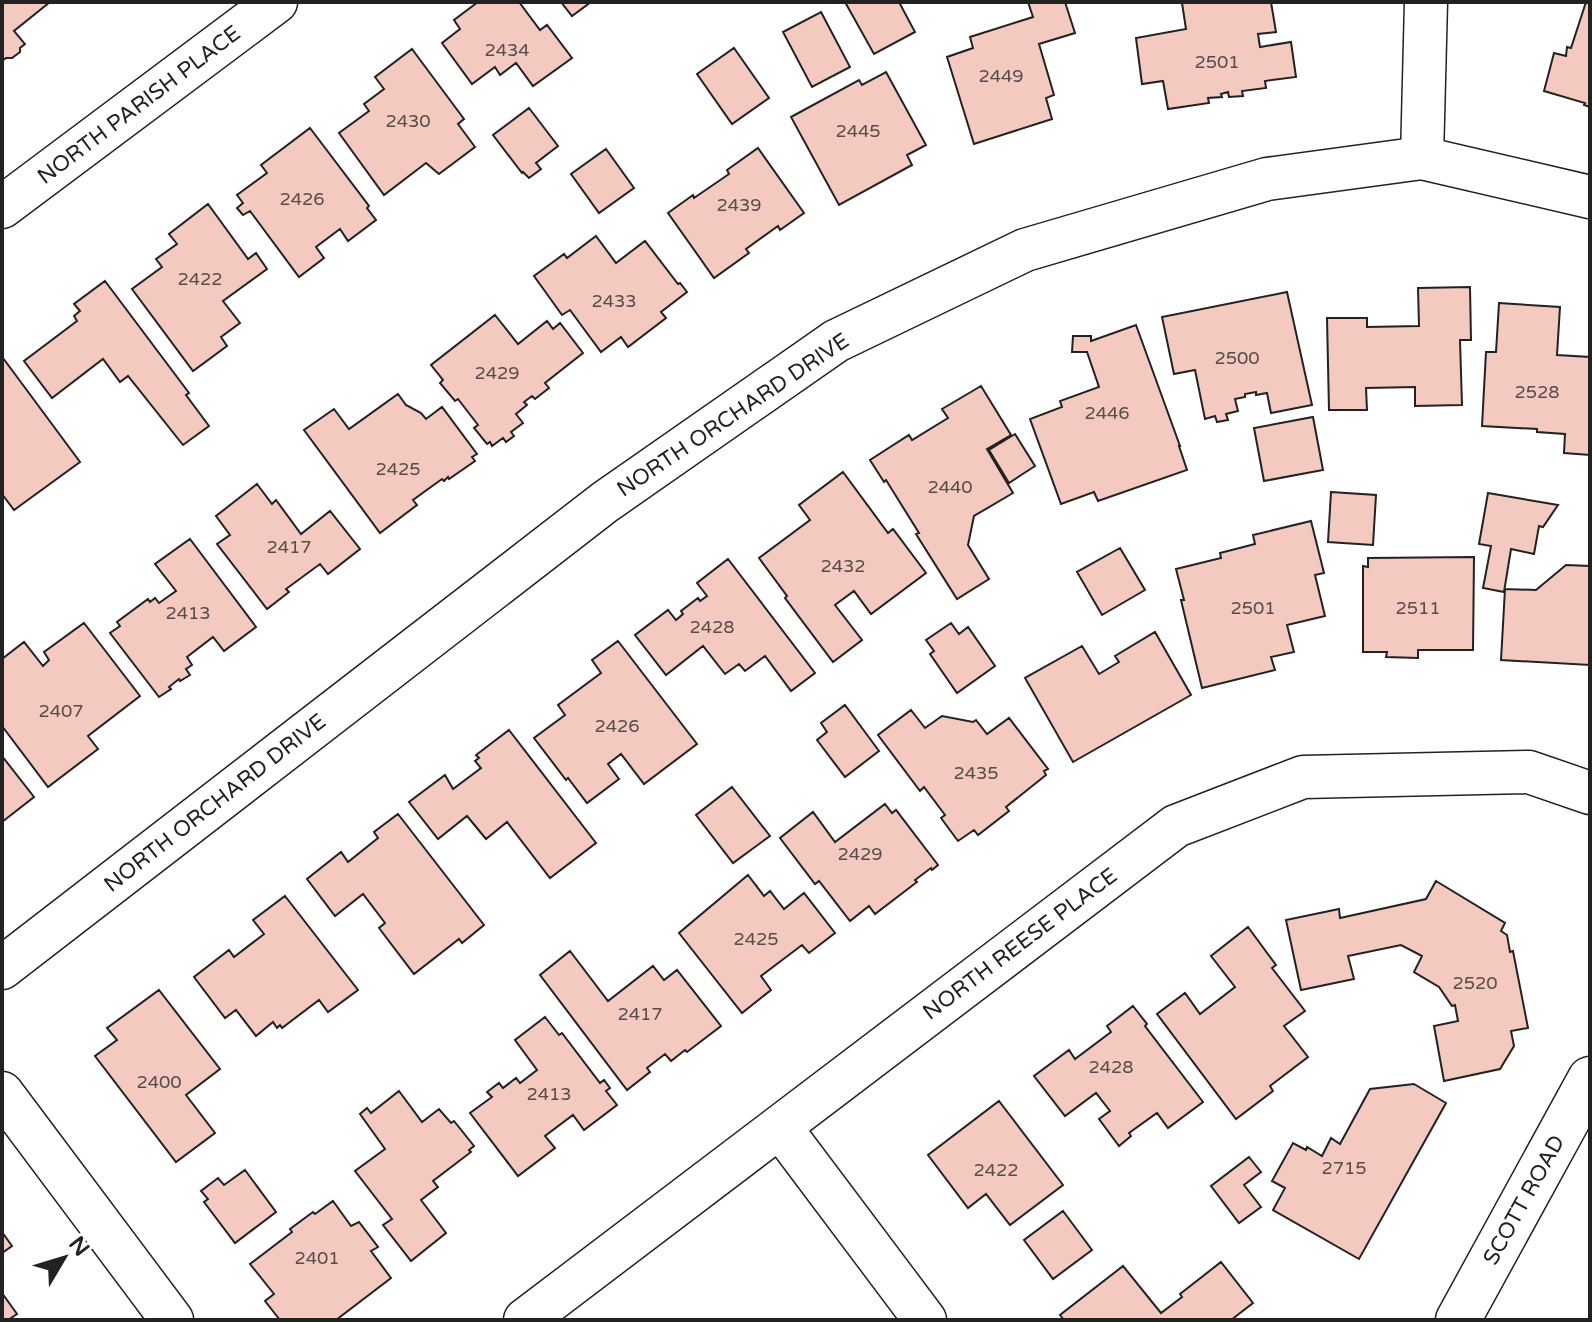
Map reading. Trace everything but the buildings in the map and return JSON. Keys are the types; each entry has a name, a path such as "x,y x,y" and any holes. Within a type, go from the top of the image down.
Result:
{"street":[{"name":"NORTH PARISH PLACE","path":"2,207 276,2"},
{"path":"1422,158 1426,2"},
{"name":"NORTH ORCHARD DRIVE","path":"2,968 605,502 836,341 1025,250 1267,179 1422,158 1590,197"},
{"name":"NORTH REESE PLACE","path":"525,1320 1176,826 1303,777 1529,772 1590,793"},
{"name":"SCOTT ROAD","path":"1458,1320 1590,1079"},
{"path":"2,1093 172,1320"},
{"path":"780,1127 925,1320"}]}
